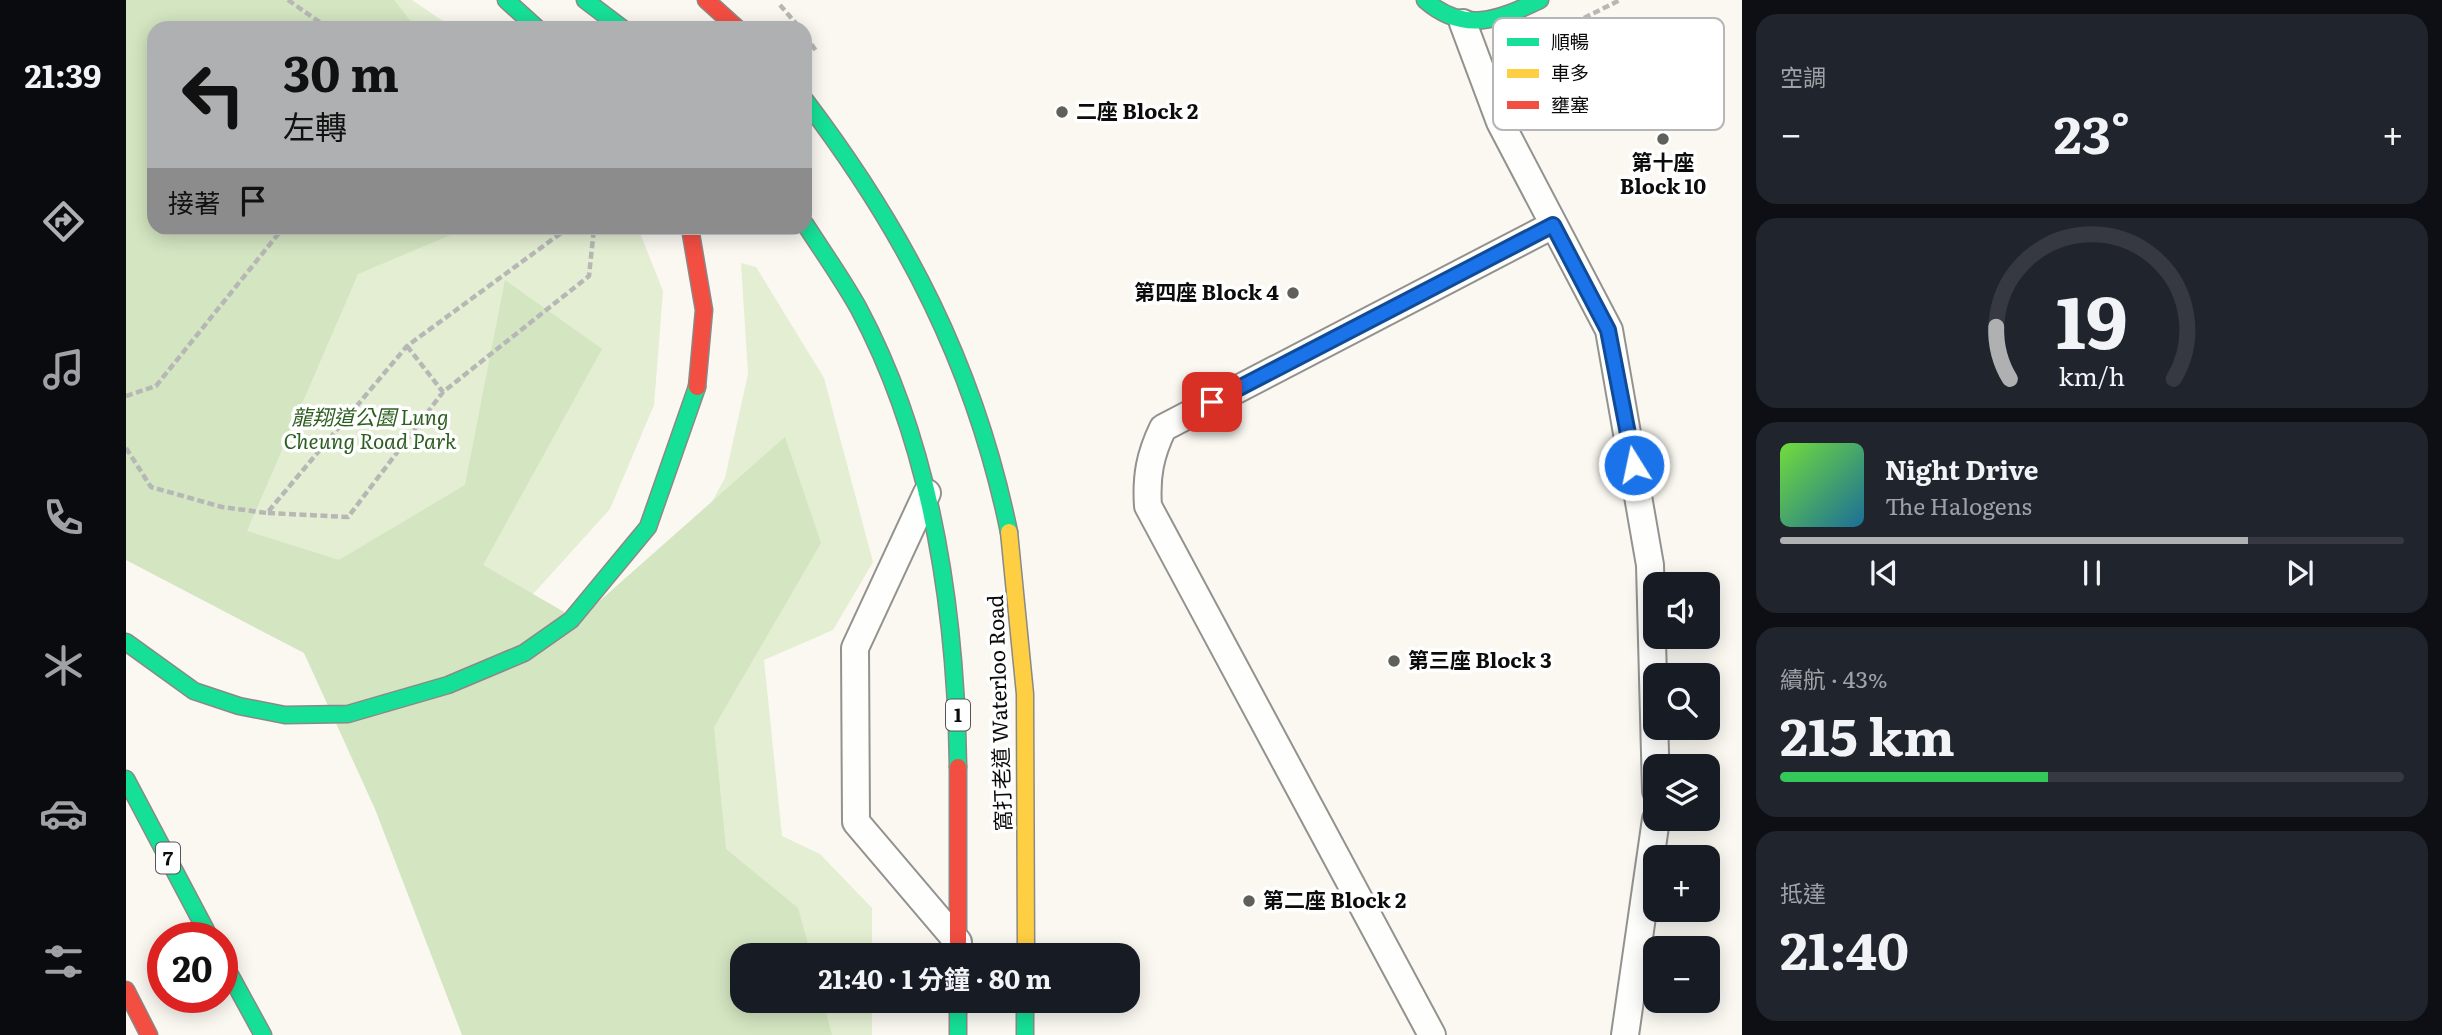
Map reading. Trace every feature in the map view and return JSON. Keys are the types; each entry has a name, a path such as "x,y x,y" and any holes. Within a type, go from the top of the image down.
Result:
{"main road":[{"path":"506,0 529,21"},
{"path":"585,0 613,21"},
{"path":"706,0 729,21"},
{"path":"1425,0 1444,16 1463,23 1493,18"},
{"path":"1494,18 1507,16 1540,0"},
{"name":"窩打老道 Waterloo Road","path":"812,109 836,138 867,185 919,275 966,381 995,472 1010,536 1023,659 1026,943"},
{"path":"126,642 194,691 216,699 285,715 348,714 404,700 461,680 524,653 571,620 648,527 699,382 704,310 691,235"},
{"name":"窩打老道 Waterloo Road","path":"812,235 848,291 871,336 891,381 929,490 943,559 955,663 959,739 958,943"},
{"name":"7","path":"126,779 202,922"},
{"path":"126,990 149,1035"},
{"path":"238,990 262,1035"},
{"path":"958,1013 958,1035"},
{"path":"1025,1013 1025,1035"}],"lane":[{"path":"1463,23 1493,103"},
{"path":"1504,130 1608,330 1630,440 1650,565 1655,754"},
{"path":"1432,1035 1148,506 1146,474 1153,449 1163,428 1553,225"},
{"path":"929,490 855,648 856,822 953,943"},
{"path":"1625,1035 1654,831"}],"path":[{"path":"288,0 318,21"},
{"path":"775,0 794,21"},
{"path":"126,396 156,386 276,235"},
{"path":"267,513 407,346 558,235"},
{"path":"126,448 151,486 222,507 267,513 348,517 443,392 589,276 593,235"},
{"path":"407,346 443,392"}],"green space":[{"name":"龍翔道公園 Lung Cheung Road Park","path":"126,0 412,0 443,21 147,21 147,235 641,235 663,291 654,405 610,509 534,593 448,631 126,523"},
{"path":"126,0 394,0 410,21 147,21 147,235 450,235 358,274 247,531 339,560 465,485 505,280 602,349 483,565 578,620 785,437 821,543 714,727 726,849 798,908 808,943 730,943 730,1013 826,1013 832,1035 462,1035 375,809 304,653 126,560"},
{"path":"741,263 756,267 824,378 873,562 833,630 764,660 782,836 820,854 872,908 872,943 730,943 730,1013 872,1013 872,1035 485,1035 677,566 725,478 748,374"}],"traffic: fast":[{"path":"506,0 529,21"},
{"path":"585,0 613,21"},
{"path":"1425,0 1439,11 1454,17 1467,20 1493,18"},
{"path":"1495,18 1540,0"},
{"path":"812,110 875,200 932,304 977,414 995,472 1009,532"},
{"path":"812,235 853,298 884,362 905,417 922,474 936,532 945,590 952,649 958,767"},
{"path":"126,642 194,691 239,706 285,715 348,714 448,685 524,653 571,620 648,527 697,387"},
{"path":"126,779 202,922"},
{"path":"238,989 263,1035"},
{"path":"958,1013 958,1035"},
{"path":"1025,1013 1025,1035"}],"traffic: slow":[{"path":"1009,532 1025,694 1026,943"}],"traffic: jam":[{"path":"706,0 729,21"},
{"path":"691,235 704,310 697,387"},
{"path":"958,767 958,943"},
{"path":"126,990 149,1035"}],"place":[{"name":"二座 Block 2","path":"1062,112"},
{"name":"第十座 Block 10","path":"1663,139"},
{"name":"第四座 Block 4","path":"1293,293"},
{"name":"第三座 Block 3","path":"1394,661"},
{"name":"第二座 Block 2","path":"1249,901"}],"route":[{"path":"1212,402 1553,225 1608,330 1634,465"}]}
